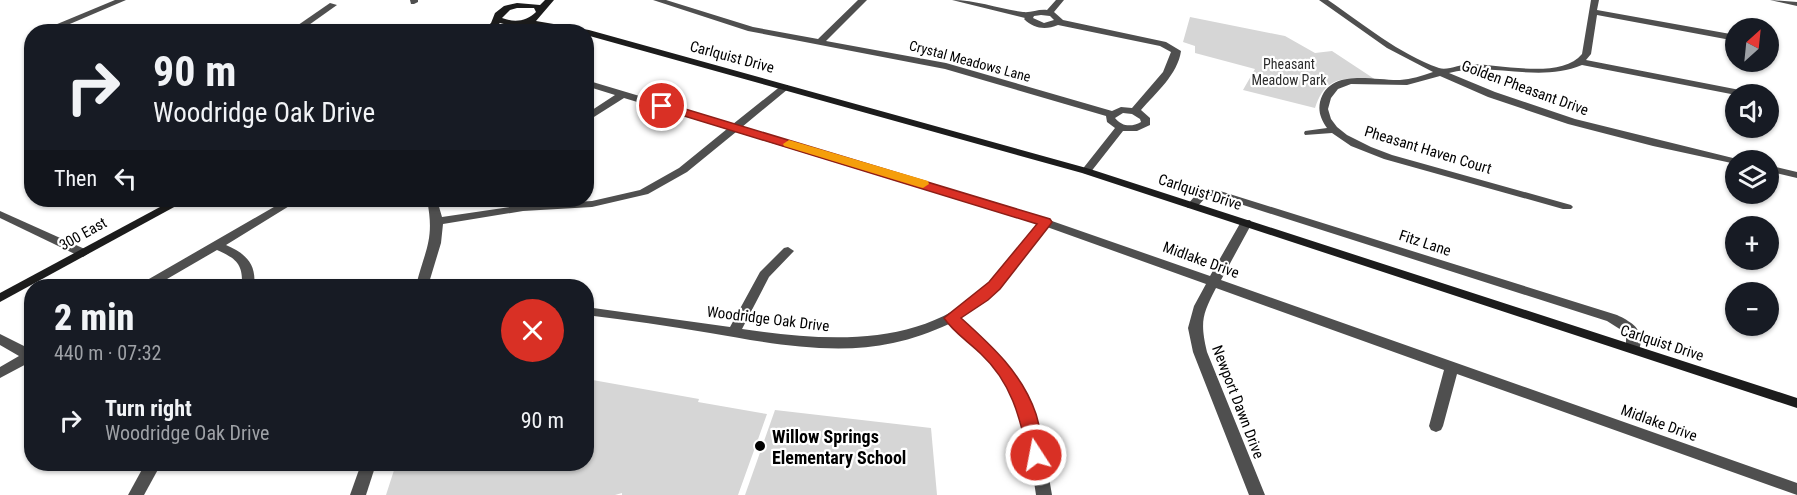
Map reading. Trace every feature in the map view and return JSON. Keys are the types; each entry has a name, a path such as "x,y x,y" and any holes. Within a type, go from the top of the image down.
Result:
{"street":[{"path":"62,24 122,0"},
{"path":"495,24 506,6 503,0"},
{"path":"520,23 550,0"},
{"name":"Crystal Meadows Lane","path":"657,0 751,29 946,66 1111,114"},
{"path":"820,42 863,0"},
{"path":"956,0 1029,16 1037,12 1049,13 1058,17 1058,22"},
{"path":"1049,13 1060,0"},
{"name":"Golden Pheasant Drive","path":"1323,0 1384,43 1443,74 1495,95 1566,120 1618,135 1725,159"},
{"path":"1582,62 1586,54 1595,0"},
{"path":"1774,0 1797,4"},
{"path":"500,15 522,3"},
{"name":"Carlquist Drive","path":"522,3 540,8 564,24"},
{"path":"304,24 333,5"},
{"path":"1592,12 1725,36"},
{"name":"Carlquist Drive","path":"500,15 504,22 532,24"},
{"path":"1029,16 1030,21 1036,24 1048,26 1058,22 1163,44 1176,51 1177,57 1135,111"},
{"name":"Carlquist Drive","path":"594,34 1086,171 1797,403"},
{"path":"1334,130 1328,122 1324,109 1327,98 1335,86 1353,81 1404,83 1466,67 1561,70 1582,62 1725,90"},
{"name":"Midlake Drive","path":"594,85 1045,222 1797,490"},
{"path":"594,204 628,197 672,178 785,87"},
{"path":"594,114 623,94"},
{"path":"1121,110 1135,111 1145,118 1144,125 1132,129 1111,122 1111,114 1121,110"},
{"path":"1086,171 1121,127"},
{"path":"1309,133 1334,130"},
{"name":"Pheasant Haven Court","path":"1334,130 1351,142 1381,155 1567,207"},
{"path":"1779,171 1797,175"},
{"name":"Fitz Lane","path":"1192,206 1204,192 1216,193 1612,318 1633,331 1633,349"},
{"name":"300 East","path":"35,279 168,207"},
{"path":"158,279 281,207"},
{"path":"424,279 435,244 438,221 434,207"},
{"path":"438,221 496,211 551,207"},
{"path":"0,214 83,253"},
{"name":"Woodridge Oak Drive","path":"594,311 798,342 846,344 894,338 951,318 983,297 1045,222"},
{"name":"Newport Dawn Drive","path":"1246,223 1197,316 1196,339 1257,495"},
{"path":"216,245 236,254 245,262 249,279"},
{"path":"734,332 764,275 788,251"},
{"name":"300 East","path":"0,298 24,285"},
{"path":"951,318 989,352 1007,374 1020,396 1028,415 1044,495"},
{"path":"0,339 24,351"},
{"path":"0,373 24,359"},
{"path":"1437,426 1452,367"},
{"path":"136,495 149,471"},
{"path":"358,495 366,471"}],"green space":[{"name":"Pheasant Meadow Park","path":"1190,17 1285,36 1315,53 1332,51 1376,80 1338,80 1325,89 1315,108 1243,90 1255,69 1195,53 1195,46 1183,42"},
{"path":"594,380 767,414 738,495 622,495 622,493 615,495 386,495 394,471 594,471"},
{"path":"775,410 931,428 937,495 745,495"}],"slow traffic":[{"path":"789,144 923,184"}],"place":[{"name":"Willow Springs Elementary School","path":"760,446"}],"route":[{"path":"662,106 1045,222 983,297 951,318 989,352 1007,374 1028,415 1036,455"}]}
